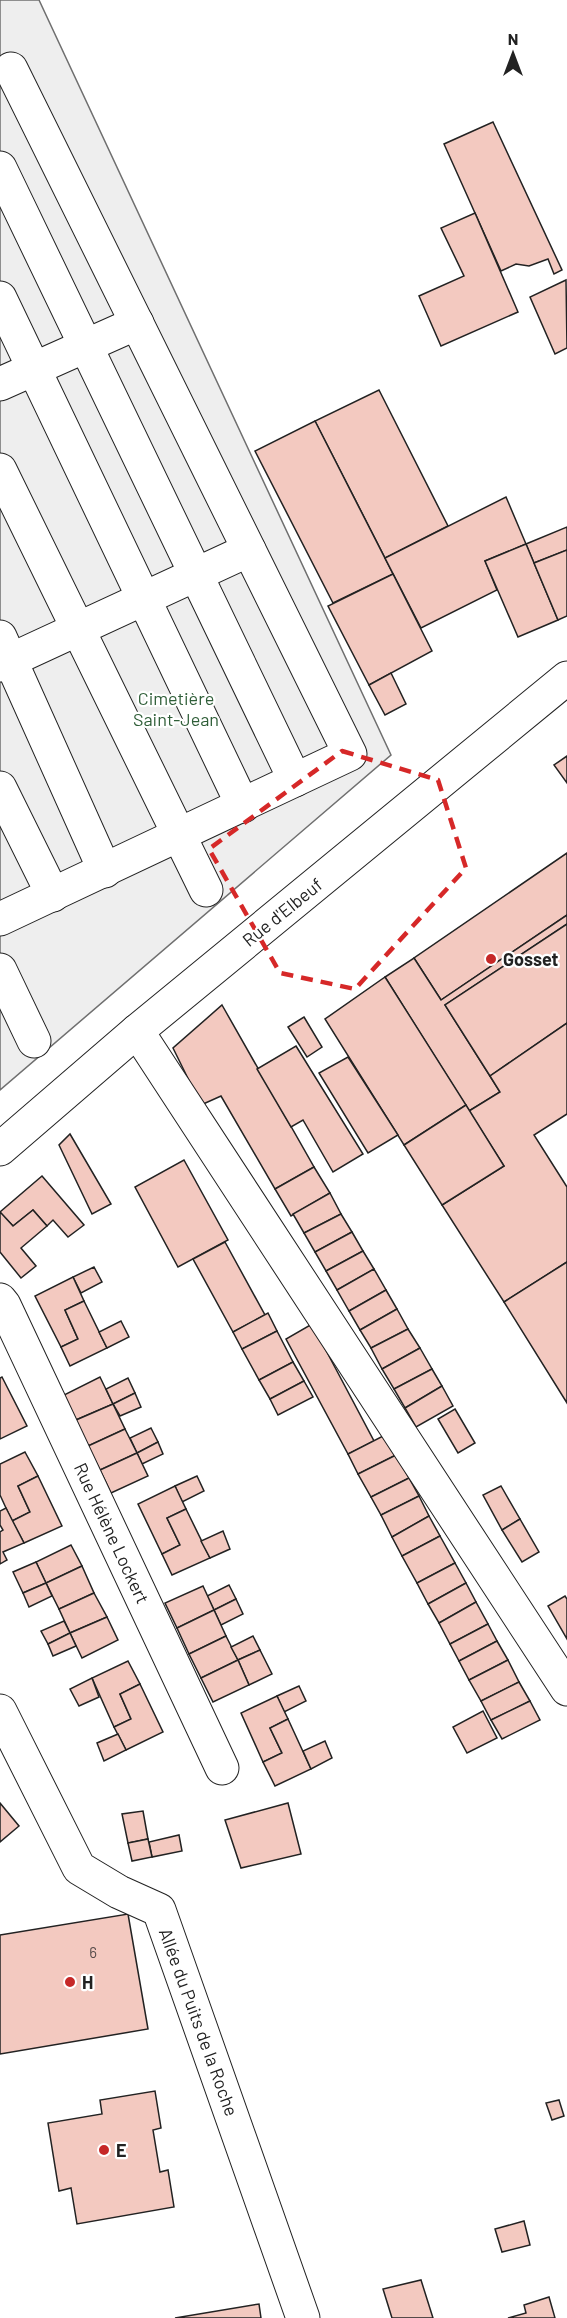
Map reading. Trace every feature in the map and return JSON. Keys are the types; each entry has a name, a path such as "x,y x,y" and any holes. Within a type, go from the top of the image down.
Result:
{"street":[{"path":"0,920 350,754 11,69"},
{"path":"0,168 295,780"},
{"path":"0,298 243,806"},
{"path":"0,384 137,323"},
{"path":"0,470 206,890"},
{"path":"105,871 3,654 77,629 249,550"},
{"name":"Rue d'Elbeuf","path":"0,1149 137,1031 567,678"},
{"path":"0,788 53,895"},
{"path":"0,970 34,1041"},
{"path":"137,1031 567,1689"},
{"name":"Rue Hélène Lockert","path":"0,1300 222,1768"},
{"name":"Allée du Puits de la Roche","path":"0,1711 80,1868 119,1892 159,1910 303,2318"}],"highlighted area":[{"path":"342,751 438,780 466,868 355,989 280,973 209,849"}],"green space":[{"name":"Cimetière Saint-Jean","path":"0,0 39,0 391,755 0,1090"}],"building":[{"path":"493,122 562,270 554,274 548,259 529,266 516,264 501,271 444,144"},
{"path":"475,213 518,312 441,346 419,296 464,276 441,228"},
{"path":"566,280 567,348 555,354 530,297"},
{"path":"379,390 448,526 385,558 315,421"},
{"path":"315,421 393,574 333,603 255,451"},
{"path":"506,497 526,544 485,561 497,590 421,628 385,558"},
{"path":"567,527 567,550 534,563 526,544"},
{"path":"526,544 558,620 518,637 485,561"},
{"path":"567,550 567,616 558,620 534,563"},
{"path":"393,574 432,651 369,685 328,606"},
{"path":"391,673 406,704 385,715 369,685"},
{"path":"567,756 567,783 554,765"},
{"path":"567,853 567,915 441,1000 414,958"},
{"path":"567,915 567,924 445,1005 500,1092 469,1111 385,977 414,958 441,1000"},
{"path":"567,924 567,1023 490,1076 445,1005"},
{"path":"385,977 466,1105 404,1145 325,1019"},
{"path":"222,1005 314,1167 275,1189 221,1096 201,1105 173,1048"},
{"path":"304,1017 322,1047 307,1057 288,1027"},
{"path":"567,1023 567,1114 534,1135 567,1187 567,1262 504,1302 442,1205 504,1166 469,1111 500,1092 490,1076"},
{"path":"296,1046 363,1154 333,1172 303,1120 291,1127 257,1069"},
{"path":"348,1057 398,1135 368,1153 319,1073"},
{"path":"466,1105 504,1166 442,1205 404,1145"},
{"path":"70,1134 111,1204 92,1214 59,1145"},
{"path":"184,1160 228,1240 178,1267 135,1187"},
{"path":"314,1167 330,1193 291,1216 275,1189"},
{"path":"42,1176 84,1225 68,1237 53,1220 47,1226 33,1210 13,1226 0,1212"},
{"path":"330,1193 341,1214 304,1233 293,1214"},
{"path":"33,1210 47,1226 21,1248 36,1266 21,1278 0,1252 0,1212 13,1226"},
{"path":"341,1214 352,1232 315,1252 304,1233"},
{"path":"352,1232 363,1251 326,1271 315,1252"},
{"path":"225,1242 265,1315 233,1332 193,1259"},
{"path":"363,1251 374,1269 337,1290 326,1271"},
{"path":"567,1262 567,1403 504,1302"},
{"path":"94,1267 102,1282 81,1293 73,1277"},
{"path":"374,1269 386,1290 349,1311 337,1290"},
{"path":"73,1277 84,1301 65,1310 78,1339 61,1347 35,1296"},
{"path":"386,1290 397,1309 360,1330 349,1311"},
{"path":"84,1301 107,1348 70,1366 61,1347 78,1339 65,1310"},
{"path":"397,1309 408,1329 371,1348 360,1330"},
{"path":"268,1313 277,1331 242,1349 233,1332"},
{"path":"121,1321 129,1337 107,1348 99,1332"},
{"path":"312,1324 374,1441 348,1454 286,1339"},
{"path":"408,1329 420,1348 382,1369 371,1348"},
{"path":"277,1331 293,1362 259,1380 242,1349"},
{"path":"420,1348 432,1369 394,1389 382,1369"},
{"path":"293,1362 304,1381 270,1399 259,1380"},
{"path":"432,1369 442,1386 405,1408 394,1389"},
{"path":"2,1377 27,1426 0,1439 0,1378"},
{"path":"100,1377 113,1404 76,1420 64,1395"},
{"path":"128,1378 135,1393 113,1404 106,1389"},
{"path":"304,1381 313,1397 278,1415 270,1399"},
{"path":"442,1386 453,1406 416,1427 405,1408"},
{"path":"135,1393 141,1407 120,1416 113,1404"},
{"path":"113,1404 125,1429 88,1446 76,1420"},
{"path":"455,1409 475,1443 458,1453 438,1419"},
{"path":"151,1428 158,1442 137,1453 130,1438"},
{"path":"125,1429 137,1453 100,1470 88,1446"},
{"path":"385,1435 396,1455 358,1474 348,1454"},
{"path":"158,1442 163,1454 142,1464 137,1453"},
{"path":"25,1452 38,1476 18,1486 30,1512 12,1521 0,1495 0,1464"},
{"path":"137,1453 148,1476 111,1493 100,1470"},
{"path":"396,1455 409,1478 371,1497 358,1474"},
{"path":"38,1476 62,1526 24,1543 12,1521 30,1512 18,1486"},
{"path":"197,1476 204,1491 182,1502 175,1486"},
{"path":"409,1478 419,1496 381,1515 371,1497"},
{"path":"175,1486 186,1509 167,1518 180,1545 162,1554 138,1504"},
{"path":"501,1486 520,1519 502,1530 483,1495"},
{"path":"419,1496 429,1516 392,1537 381,1515"},
{"path":"6,1508 24,1543 3,1552 7,1560 0,1564 0,1532 3,1530 0,1525 0,1511"},
{"path":"186,1509 210,1558 172,1575 162,1554 180,1545 167,1518"},
{"path":"429,1516 440,1536 402,1556 392,1537"},
{"path":"520,1519 539,1552 522,1562 502,1530"},
{"path":"223,1531 230,1549 210,1558 201,1541"},
{"path":"440,1536 455,1563 417,1583 402,1556"},
{"path":"71,1545 82,1566 46,1583 36,1562"},
{"path":"36,1562 46,1583 23,1593 13,1572"},
{"path":"455,1563 466,1583 428,1604 417,1583"},
{"path":"82,1566 94,1593 59,1609 46,1583"},
{"path":"46,1583 52,1596 29,1607 23,1593"},
{"path":"466,1583 476,1602 439,1623 428,1604"},
{"path":"229,1585 236,1599 214,1610 207,1596"},
{"path":"203,1586 214,1610 177,1628 165,1603"},
{"path":"94,1593 107,1617 70,1633 59,1609"},
{"path":"565,1596 567,1599 567,1639 548,1606"},
{"path":"236,1599 243,1614 221,1625 214,1610"},
{"path":"476,1602 488,1624 450,1644 439,1623"},
{"path":"214,1610 226,1636 189,1654 177,1628"},
{"path":"107,1617 118,1640 82,1658 70,1633"},
{"path":"64,1621 70,1633 48,1644 41,1631"},
{"path":"488,1624 497,1641 459,1661 450,1644"},
{"path":"70,1633 76,1646 53,1656 48,1644"},
{"path":"226,1636 238,1660 201,1678 189,1654"},
{"path":"253,1636 260,1650 238,1660 231,1647"},
{"path":"497,1641 508,1660 469,1680 459,1661"},
{"path":"260,1650 272,1674 249,1685 238,1660"},
{"path":"238,1660 249,1685 213,1702 201,1678"},
{"path":"508,1660 519,1682 481,1701 469,1680"},
{"path":"128,1661 140,1684 120,1694 131,1719 114,1727 92,1678"},
{"path":"92,1678 99,1697 79,1706 70,1689"},
{"path":"519,1682 530,1701 491,1720 481,1701"},
{"path":"140,1684 163,1732 126,1750 114,1727 131,1719 120,1694"},
{"path":"299,1686 306,1701 284,1712 277,1696"},
{"path":"277,1696 288,1719 270,1728 282,1753 263,1762 241,1713"},
{"path":"530,1701 540,1720 502,1739 491,1720"},
{"path":"483,1711 497,1738 467,1753 453,1727"},
{"path":"288,1719 311,1769 275,1786 263,1762 282,1753 270,1728"},
{"path":"118,1734 126,1750 104,1761 97,1743"},
{"path":"325,1741 332,1758 311,1769 303,1751"},
{"path":"0,1803 19,1826 0,1842"},
{"path":"288,1803 301,1854 241,1868 225,1820"},
{"path":"143,1811 148,1839 128,1843 122,1814"},
{"path":"179,1835 182,1851 152,1857 149,1842"},
{"path":"148,1839 152,1857 132,1861 128,1843"},
{"name":"H","path":"128,1914 148,2029 0,2054 0,1935"},
{"name":"E","path":"155,2091 161,2128 153,2130 160,2172 168,2170 174,2207 77,2224 71,2188 59,2191 48,2123 102,2114 100,2100"},
{"path":"559,2100 564,2116 552,2120 546,2103"},
{"path":"524,2221 530,2245 502,2252 495,2229"},
{"path":"421,2280 433,2318 392,2318 383,2289"},
{"path":"549,2297 555,2318 508,2318 526,2313 524,2305"},
{"path":"259,2304 261,2318 175,2318"}],"place":[{"name":"Gosset","path":"491,959"},
{"name":"H","path":"70,1982"},
{"name":"E","path":"104,2150"}]}
